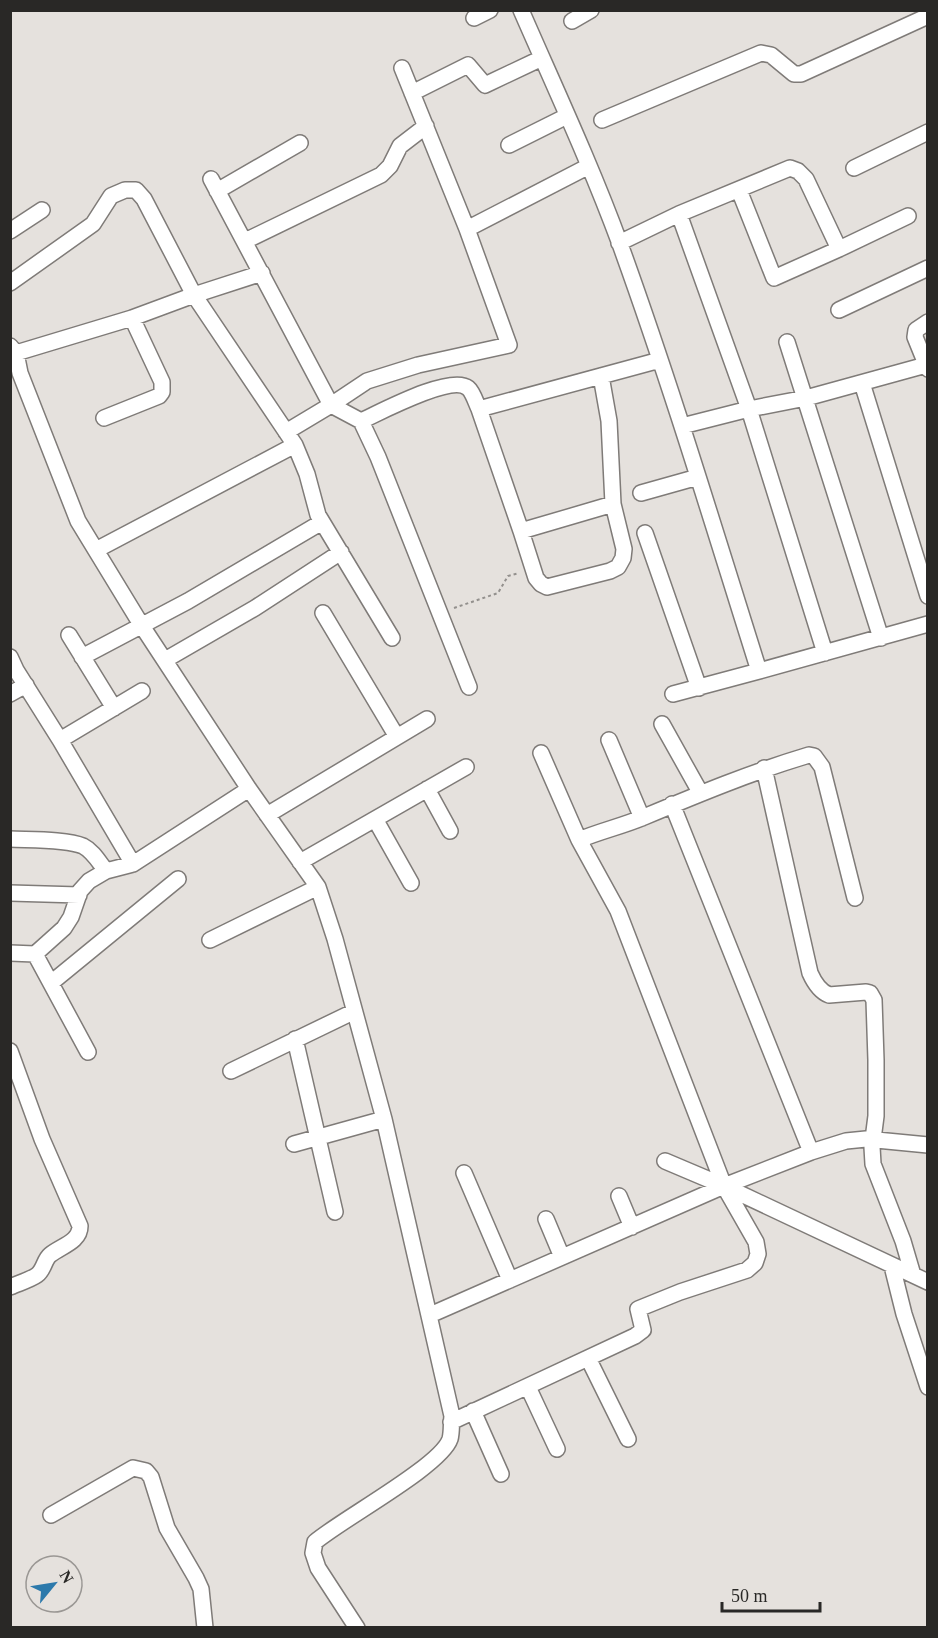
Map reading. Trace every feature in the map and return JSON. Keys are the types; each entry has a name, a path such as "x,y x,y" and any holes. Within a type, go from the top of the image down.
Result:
{"street":[{"path":"474,18 490,10"},
{"path":"521,10 589,166 619,243 682,426 759,671"},
{"path":"572,21 591,10"},
{"path":"602,120 761,53 771,55 794,74 801,74 927,16"},
{"path":"412,93 468,65 485,85 542,58"},
{"path":"286,432 367,381 418,364 509,345 467,229 402,68"},
{"path":"509,145 567,116"},
{"path":"245,242 381,175 390,166 400,146 426,126"},
{"path":"854,168 927,132"},
{"path":"300,143 214,185 331,405 361,422 378,457 469,687"},
{"path":"467,229 589,166"},
{"path":"619,243 679,214 790,168 798,171 806,179 839,249"},
{"path":"10,283 93,224 111,196 125,190 136,190 144,199 194,295 295,445 307,474 313,503 322,522 392,638"},
{"path":"739,190 774,278 909,216"},
{"path":"10,231 42,210"},
{"path":"679,214 749,409 825,653"},
{"path":"839,310 927,268"},
{"path":"262,273 132,318 13,349 15,375 78,521 142,626 249,789 318,887 335,939 353,1012 384,1119 430,1315 452,1422 450,1440 439,1455 315,1542 313,1553 318,1568 357,1628"},
{"path":"104,418 159,396 162,392 162,382 132,318"},
{"path":"682,426 749,409 806,398 927,367 915,337 916,330 927,322"},
{"path":"787,342 881,638"},
{"path":"479,409 660,360"},
{"path":"361,422 432,389 462,385 469,388 479,409 533,568 541,584 547,587 610,571 618,567 623,558 624,549 613,504 609,421 601,376"},
{"path":"862,383 927,596"},
{"path":"96,550 295,445"},
{"path":"641,493 698,477"},
{"path":"521,531 613,504"},
{"path":"82,657 142,626 322,522"},
{"path":"645,533 699,688"},
{"path":"165,660 255,608 341,552"},
{"path":"322,614 397,737"},
{"path":"673,694 927,624"},
{"path":"69,635 114,708"},
{"path":"10,657 133,864"},
{"path":"10,694 26,685"},
{"path":"60,740 141,691"},
{"path":"267,815 427,718"},
{"path":"662,724 700,792"},
{"path":"609,740 642,818"},
{"path":"452,1422 635,1336 643,1330 638,1309 680,1292 747,1270 755,1263 758,1254 756,1242 724,1186 618,911 579,840 541,753"},
{"path":"579,840 642,818 700,792 764,768 809,754 819,760 855,898"},
{"path":"300,862 466,767"},
{"path":"764,768 813,981 829,995 866,992 870,993 874,1000 876,1116 873,1164 903,1241 913,1275"},
{"path":"10,953 35,954 64,928 71,917 78,896 89,881 105,871 133,864 249,789"},
{"path":"427,789 450,831"},
{"path":"672,804 811,1152"},
{"path":"375,819 411,883"},
{"path":"10,838 84,846 94,854 105,871"},
{"path":"51,983 178,879"},
{"path":"210,940 318,887"},
{"path":"10,893 78,896"},
{"path":"35,954 88,1052"},
{"path":"231,1071 353,1012"},
{"path":"295,1039 335,1212"},
{"path":"10,1051 42,1139 80,1226 80,1233 76,1238 48,1257 36,1276 10,1287"},
{"path":"294,1144 384,1119"},
{"path":"430,1315 724,1186 811,1152 846,1141 873,1140 927,1144"},
{"path":"665,1161 724,1186 927,1282"},
{"path":"464,1173 510,1280"},
{"path":"619,1196 632,1227"},
{"path":"546,1219 562,1257"},
{"path":"892,1266 904,1314 927,1387"},
{"path":"588,1358 628,1439"},
{"path":"528,1387 557,1449"},
{"path":"473,1411 501,1474"},
{"path":"51,1515 133,1468 146,1471 151,1477 167,1528 201,1589 206,1628"}],"path":[{"path":"440,613 498,593 508,576 533,568"}]}
